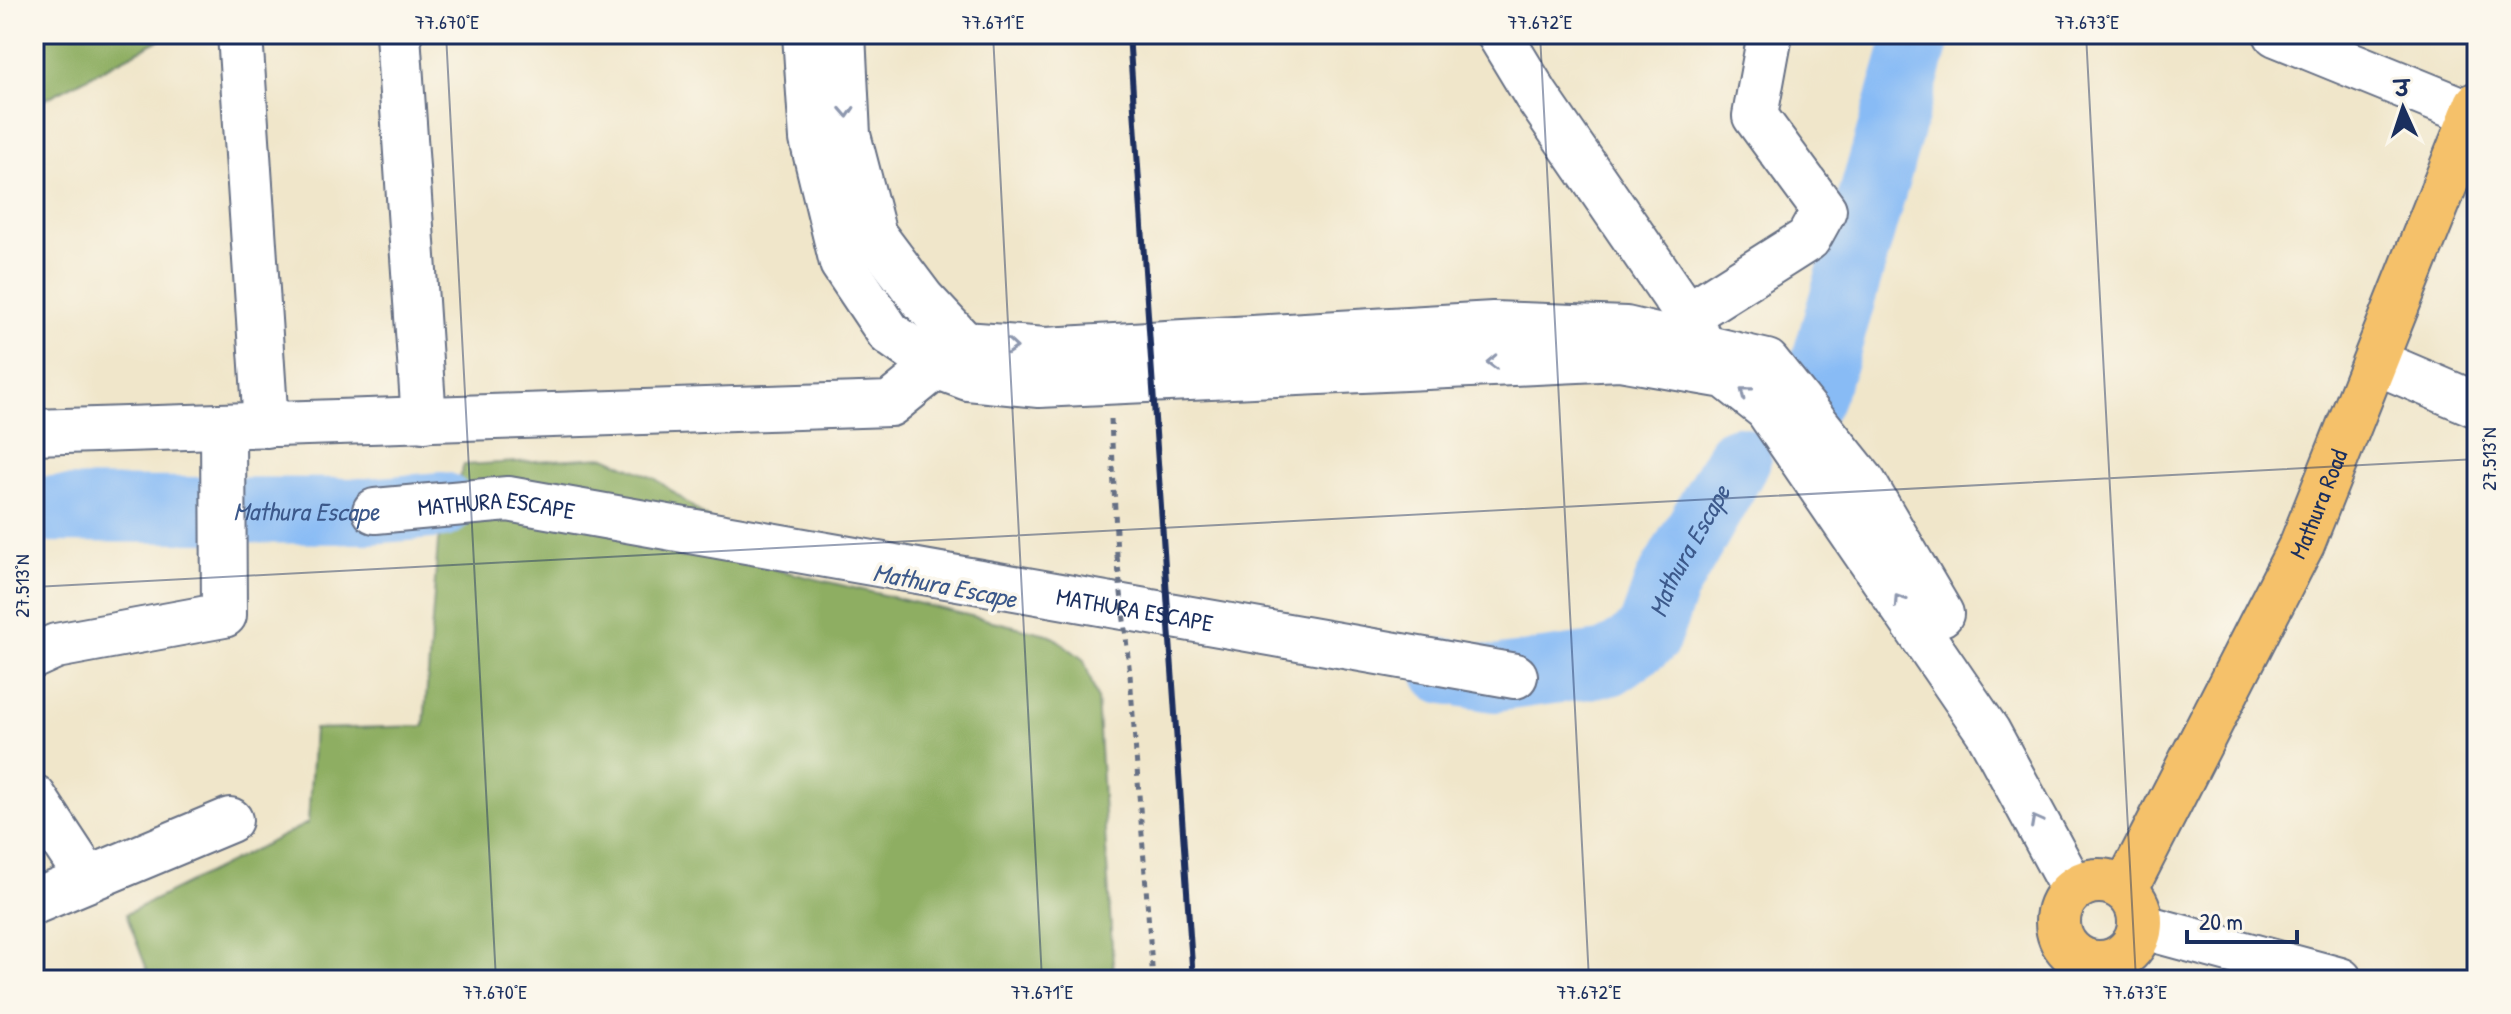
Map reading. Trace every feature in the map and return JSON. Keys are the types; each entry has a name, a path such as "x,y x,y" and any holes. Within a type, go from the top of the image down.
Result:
{"main road":[{"name":"Mathura Road","path":"2104,933 2302,544 2475,109"}],"street":[{"path":"240,34 266,425"},
{"path":"398,34 424,420"},
{"path":"805,34 812,139 842,263 889,333 950,355 1046,350 1108,364 1620,358 1725,376 1767,409 1954,681 1988,732 2104,933 2340,980"},
{"path":"843,34 848,135 874,235 922,299 950,355"},
{"path":"1499,34 1694,330"},
{"path":"1694,330 1808,239 1824,210 1755,116 1770,34"},
{"path":"2276,34 2475,109"},
{"path":"1108,364 1493,324 1694,330 1767,362 1864,483 1944,618 2046,776 2104,933"},
{"path":"34,432 890,404 950,355"},
{"path":"2376,362 2477,405"},
{"path":"34,656 56,646 224,615 223,426"},
{"name":"MATHURA ESCAPE","path":"375,511 508,499 1515,676"},
{"path":"34,797 88,879"},
{"path":"34,902 230,820"}],"path":[{"path":"1108,364 1117,556 1130,675 1153,980"}],"green space":[{"path":"34,34 171,34 34,105"},
{"path":"605,457 656,479 774,569 1051,635 1084,660 1097,698 1114,980 151,980 126,914 308,823 314,729 424,726 438,542 464,465"}],"waterway":[{"name":"Mathura Escape","path":"1810,398 1825,359 1918,34"},
{"name":"Mathura Escape","path":"1445,671 1494,679 1609,663 1648,636 1667,584 1738,459"},
{"name":"Mathura Escape","path":"34,509 369,511 442,505"}],"railway":[{"path":"1129,34 1193,980"}]}
